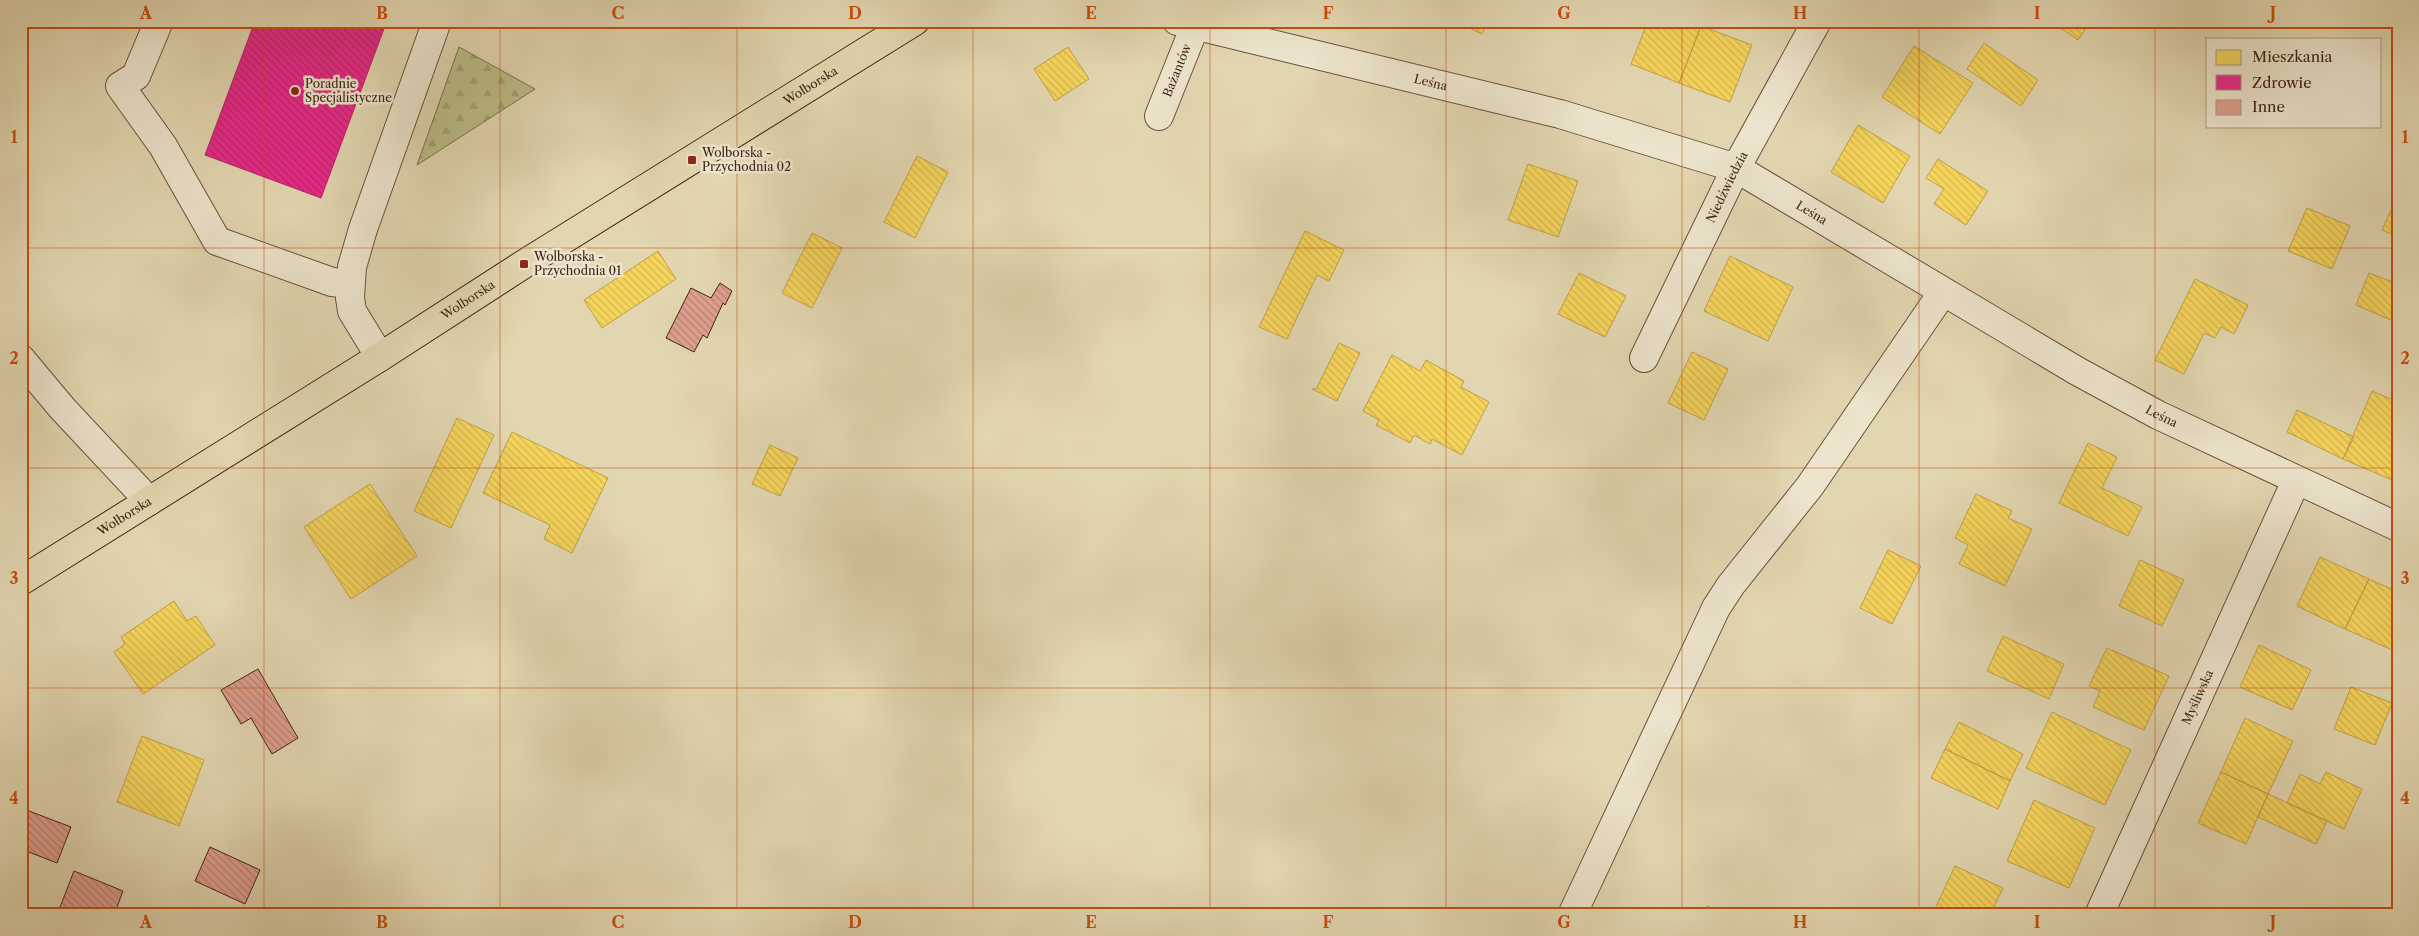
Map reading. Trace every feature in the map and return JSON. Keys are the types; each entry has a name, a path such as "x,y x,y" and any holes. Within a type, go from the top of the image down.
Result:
{"main road":[{"name":"Wolborska","path":"21,581 380,358 524,264 915,21"}],"street":[{"path":"159,21 136,76 120,86 163,146 218,241 332,282 350,284"},
{"path":"380,358 352,311 350,284 363,229 437,21"},
{"name":"Niedźwiedzia","path":"1644,358 1736,168 1817,21"},
{"name":"Leśna","path":"1186,24 1560,114 1736,168 2077,372 2150,411 2296,481 2398,527"},
{"name":"Bażantów","path":"1159,116 1186,24"},
{"path":"1572,915 1716,608 1731,584 1810,486 1942,292"},
{"path":"21,359 62,408 149,501"},
{"name":"Myśliwska","path":"2099,915 2296,481"}],"green space":[{"path":"459,47 535,89 417,165"}],"building: Mieszkania":[{"path":"1454,21 1488,21 1482,34"},
{"path":"1648,21 1689,21 1701,26 1679,83 1631,64"},
{"path":"2051,21 2091,21 2078,40"},
{"path":"1701,26 1752,45 1730,102 1679,83"},
{"path":"1984,43 2038,80 2021,106 1967,69"},
{"path":"1914,46 1973,83 1940,134 1882,97"},
{"path":"1068,47 1089,79 1055,101 1034,69"},
{"path":"1858,125 1910,156 1883,203 1831,172"},
{"path":"917,156 948,172 915,238 884,222"},
{"path":"1938,159 1988,191 1966,225 1934,204 1944,189 1926,178"},
{"path":"1528,164 1578,181 1558,237 1508,220"},
{"path":"2398,194 2398,237 2382,230"},
{"path":"2307,208 2350,226 2332,269 2288,251"},
{"path":"1305,231 1344,250 1329,281 1317,275 1287,339 1259,327"},
{"path":"812,233 842,248 812,308 782,293"},
{"path":"658,251 676,279 602,328 584,300"},
{"path":"1730,256 1793,287 1768,341 1704,311"},
{"path":"1579,273 1626,296 1605,337 1558,314"},
{"path":"2369,273 2398,284 2398,313 2393,321 2356,305"},
{"path":"2195,279 2248,305 2234,334 2221,327 2215,338 2204,333 2184,374 2155,360"},
{"path":"1339,343 1360,353 1337,401 1312,389 1316,389"},
{"path":"1692,352 1728,369 1704,420 1668,403"},
{"path":"1392,355 1420,371 1426,360 1464,381 1461,387 1489,402 1462,455 1432,439 1430,444 1414,435 1410,443 1376,425 1379,420 1363,411"},
{"path":"2372,391 2398,402 2398,467 2392,480 2343,459"},
{"path":"2297,410 2354,437 2343,459 2287,432"},
{"path":"457,418 494,435 451,528 414,511"},
{"path":"512,432 608,478 572,553 544,539 550,525 483,493"},
{"path":"2088,443 2117,457 2102,488 2142,507 2128,536 2059,503"},
{"path":"770,445 798,458 780,496 752,484"},
{"path":"370,484 417,556 351,599 304,527"},
{"path":"1976,494 2012,511 2008,518 2032,529 2005,586 1959,564 1968,545 1955,538"},
{"path":"1888,550 1921,566 1892,624 1860,608"},
{"path":"2320,557 2369,579 2345,629 2297,606"},
{"path":"2140,560 2184,580 2162,626 2119,606"},
{"path":"2369,579 2398,592 2397,652 2345,629"},
{"path":"174,601 187,621 196,616 215,645 143,694 114,652 125,644 121,637"},
{"path":"2003,636 2064,664 2049,699 1987,671"},
{"path":"2259,645 2311,670 2292,710 2240,687"},
{"path":"2107,648 2169,676 2144,730 2093,707 2100,691 2089,686"},
{"path":"2351,687 2392,703 2375,745 2334,729"},
{"path":"2052,712 2131,750 2105,805 2026,768"},
{"path":"2245,718 2293,741 2268,794 2221,772"},
{"path":"1959,722 2023,754 2010,781 1945,749"},
{"path":"142,736 204,760 179,826 117,802"},
{"path":"1945,749 2010,781 1998,809 1931,778"},
{"path":"2221,772 2268,794 2246,844 2198,823"},
{"path":"2326,772 2362,789 2344,829 2287,803 2300,774 2320,784"},
{"path":"2268,794 2327,821 2316,844 2258,817"},
{"path":"2034,800 2095,828 2069,888 2007,861"},
{"path":"1955,866 2003,888 1990,915 1932,915"},
{"path":"1707,906 1727,915 1703,915"}],"building: Zdrowie":[{"name":"Poradnie Specjalistyczne","path":"255,21 381,21 380,24 385,26 321,198 205,155"}],"building: Inne":[{"path":"720,283 732,291 725,305 723,303 707,338 703,335 694,352 666,338 691,288 711,298"},
{"path":"258,669 298,738 272,754 251,718 241,724 221,690"},
{"path":"21,808 71,827 57,863 21,849"},
{"path":"210,847 260,870 245,904 195,881"},
{"path":"74,871 123,891 114,915 57,915"}],"place":[{"name":"Poradnie Specjalistyczne","path":"295,91"},
{"name":"Wolborska - Przychodnia 02","path":"692,160"},
{"name":"Wolborska - Przychodnia 01","path":"524,264"}]}
